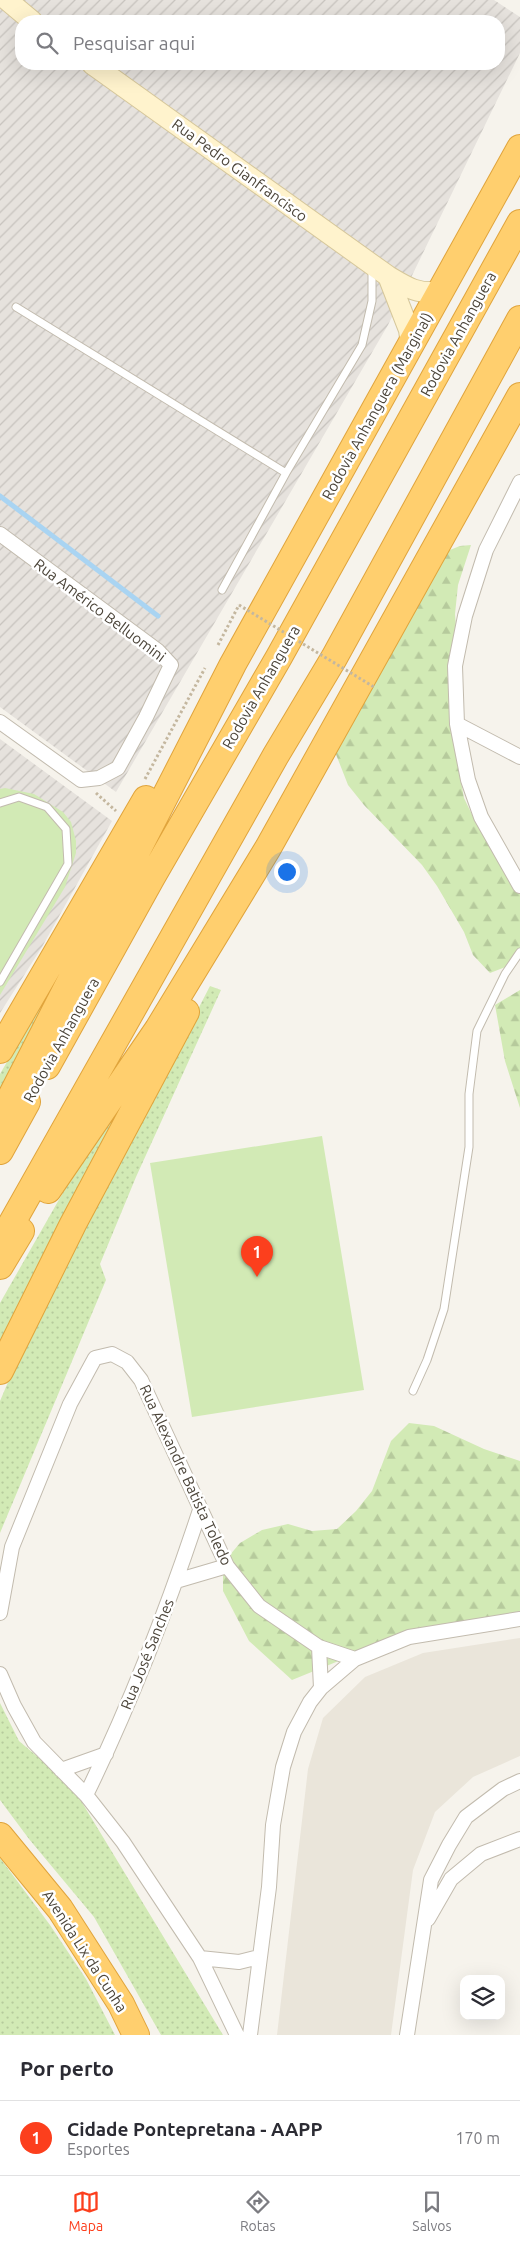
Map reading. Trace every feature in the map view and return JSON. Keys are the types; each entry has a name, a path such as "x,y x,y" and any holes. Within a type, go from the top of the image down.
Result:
{"highway":[{"name":"Rodovia Anhanguera (Marginal)","path":"225,656 411,345 520,148"},
{"name":"Rodovia Anhanguera","path":"0,1151 152,877 279,657 371,488 464,327 520,223"},
{"path":"0,1244 276,754 334,658 520,319"},
{"path":"0,1266 31,1215 158,1029 268,848 520,396"},
{"path":"0,1050 135,817 225,656"},
{"path":"0,1118 225,656"},
{"path":"0,1370 73,1224 230,928 268,848"},
{"path":"0,1825 30,1870"},
{"path":"0,1836 30,1870"},
{"name":"Avenida Lix da Cunha","path":"30,1870 60,1909 91,1955 121,2004 136,2035"}],"street":[{"path":"7,0 25,15"},
{"name":"Rua Pedro Gianfrancisco","path":"100,70 388,276 413,291 426,294 440,292"},
{"path":"388,276 405,316 411,345"},
{"path":"520,482 486,550 465,616 454,666 457,724 468,780 481,817 520,886"},
{"name":"Rua Américo Belluomini","path":"0,534 158,651 171,664 146,717 118,768 99,778 81,780"},
{"path":"0,722 81,780"},
{"path":"457,724 520,757"},
{"name":"Rua Alexandre Batista Toledo","path":"0,1613 12,1547 70,1404 95,1358 112,1354 126,1362 141,1380 155,1406 200,1510 228,1566 259,1606 319,1647 354,1659"},
{"name":"Rua José Sanches","path":"86,1795 106,1754 176,1581 200,1510"},
{"path":"176,1581 228,1566"},
{"path":"250,2035 268,1887 273,1825 283,1767 294,1732 310,1702 322,1688 354,1659 409,1637 520,1619"},
{"path":"319,1647 322,1688"},
{"path":"0,1674 14,1706 34,1742 86,1795 123,1842 200,1958 237,2035"},
{"path":"61,1770 106,1754"},
{"path":"407,2035 431,1880 449,1844 466,1817 503,1789 520,1781"},
{"path":"423,1926 451,1879 481,1854 520,1839"},
{"path":"200,1958 239,1962 259,1957"}],"lane":[{"path":"222,590 286,473 362,345 372,301 372,265"},
{"path":"16,306 286,473"},
{"path":"0,803 19,797 47,807 66,829 68,864 0,982"},
{"path":"413,1391 427,1360 444,1309 469,1147 469,1094 477,1031 505,974 520,952"}],"path":[{"path":"225,656 238,606 374,687"},
{"path":"141,785 207,664"},
{"path":"81,780 121,816"}],"shaded area":[{"path":"0,0 494,0 520,17 520,53 388,325 116,792 0,707"},
{"path":"0,739 112,821 42,947 0,1013"},
{"path":"520,1638 520,1756 473,1777 435,1812 413,1870 391,2035 277,2035 308,1769 323,1718 365,1677 423,1653"}],"green space":[{"path":"471,545 458,585 455,614 461,693 459,771 464,798 477,825 520,881 520,948 513,964 490,973 473,955 464,932 437,886 422,865 364,805 348,785 330,739 437,555 460,546"},
{"path":"5,788 34,794 63,812 71,822 76,841 76,853 65,887 0,995 0,789"},
{"path":"86,925 0,1090 0,1074"},
{"path":"210,986 221,990 136,1177 100,1264 106,1280 0,1533 0,1401 20,1354"},
{"path":"520,990 520,1108 505,1061 495,1005"},
{"path":"156,1043 0,1348 0,1303 69,1182"},
{"path":"322,1136 364,1390 192,1417 150,1163"},
{"path":"409,1423 434,1426 484,1449 520,1461 520,1622 395,1638 292,1680 249,1641 223,1591 223,1563 240,1543 262,1530 288,1524 312,1531 337,1529 356,1511 372,1491 391,1441"},
{"path":"0,1703 19,1741 72,1786 223,2035 161,2035 94,1917 29,1839 0,1800"},
{"path":"0,1858 50,1925 86,1979 115,2035 0,2035"}],"waterway":[{"path":"0,496 158,616"}],"place":[{"name":"Cidade Pontepretana - AAPP","path":"257,1277"}]}
